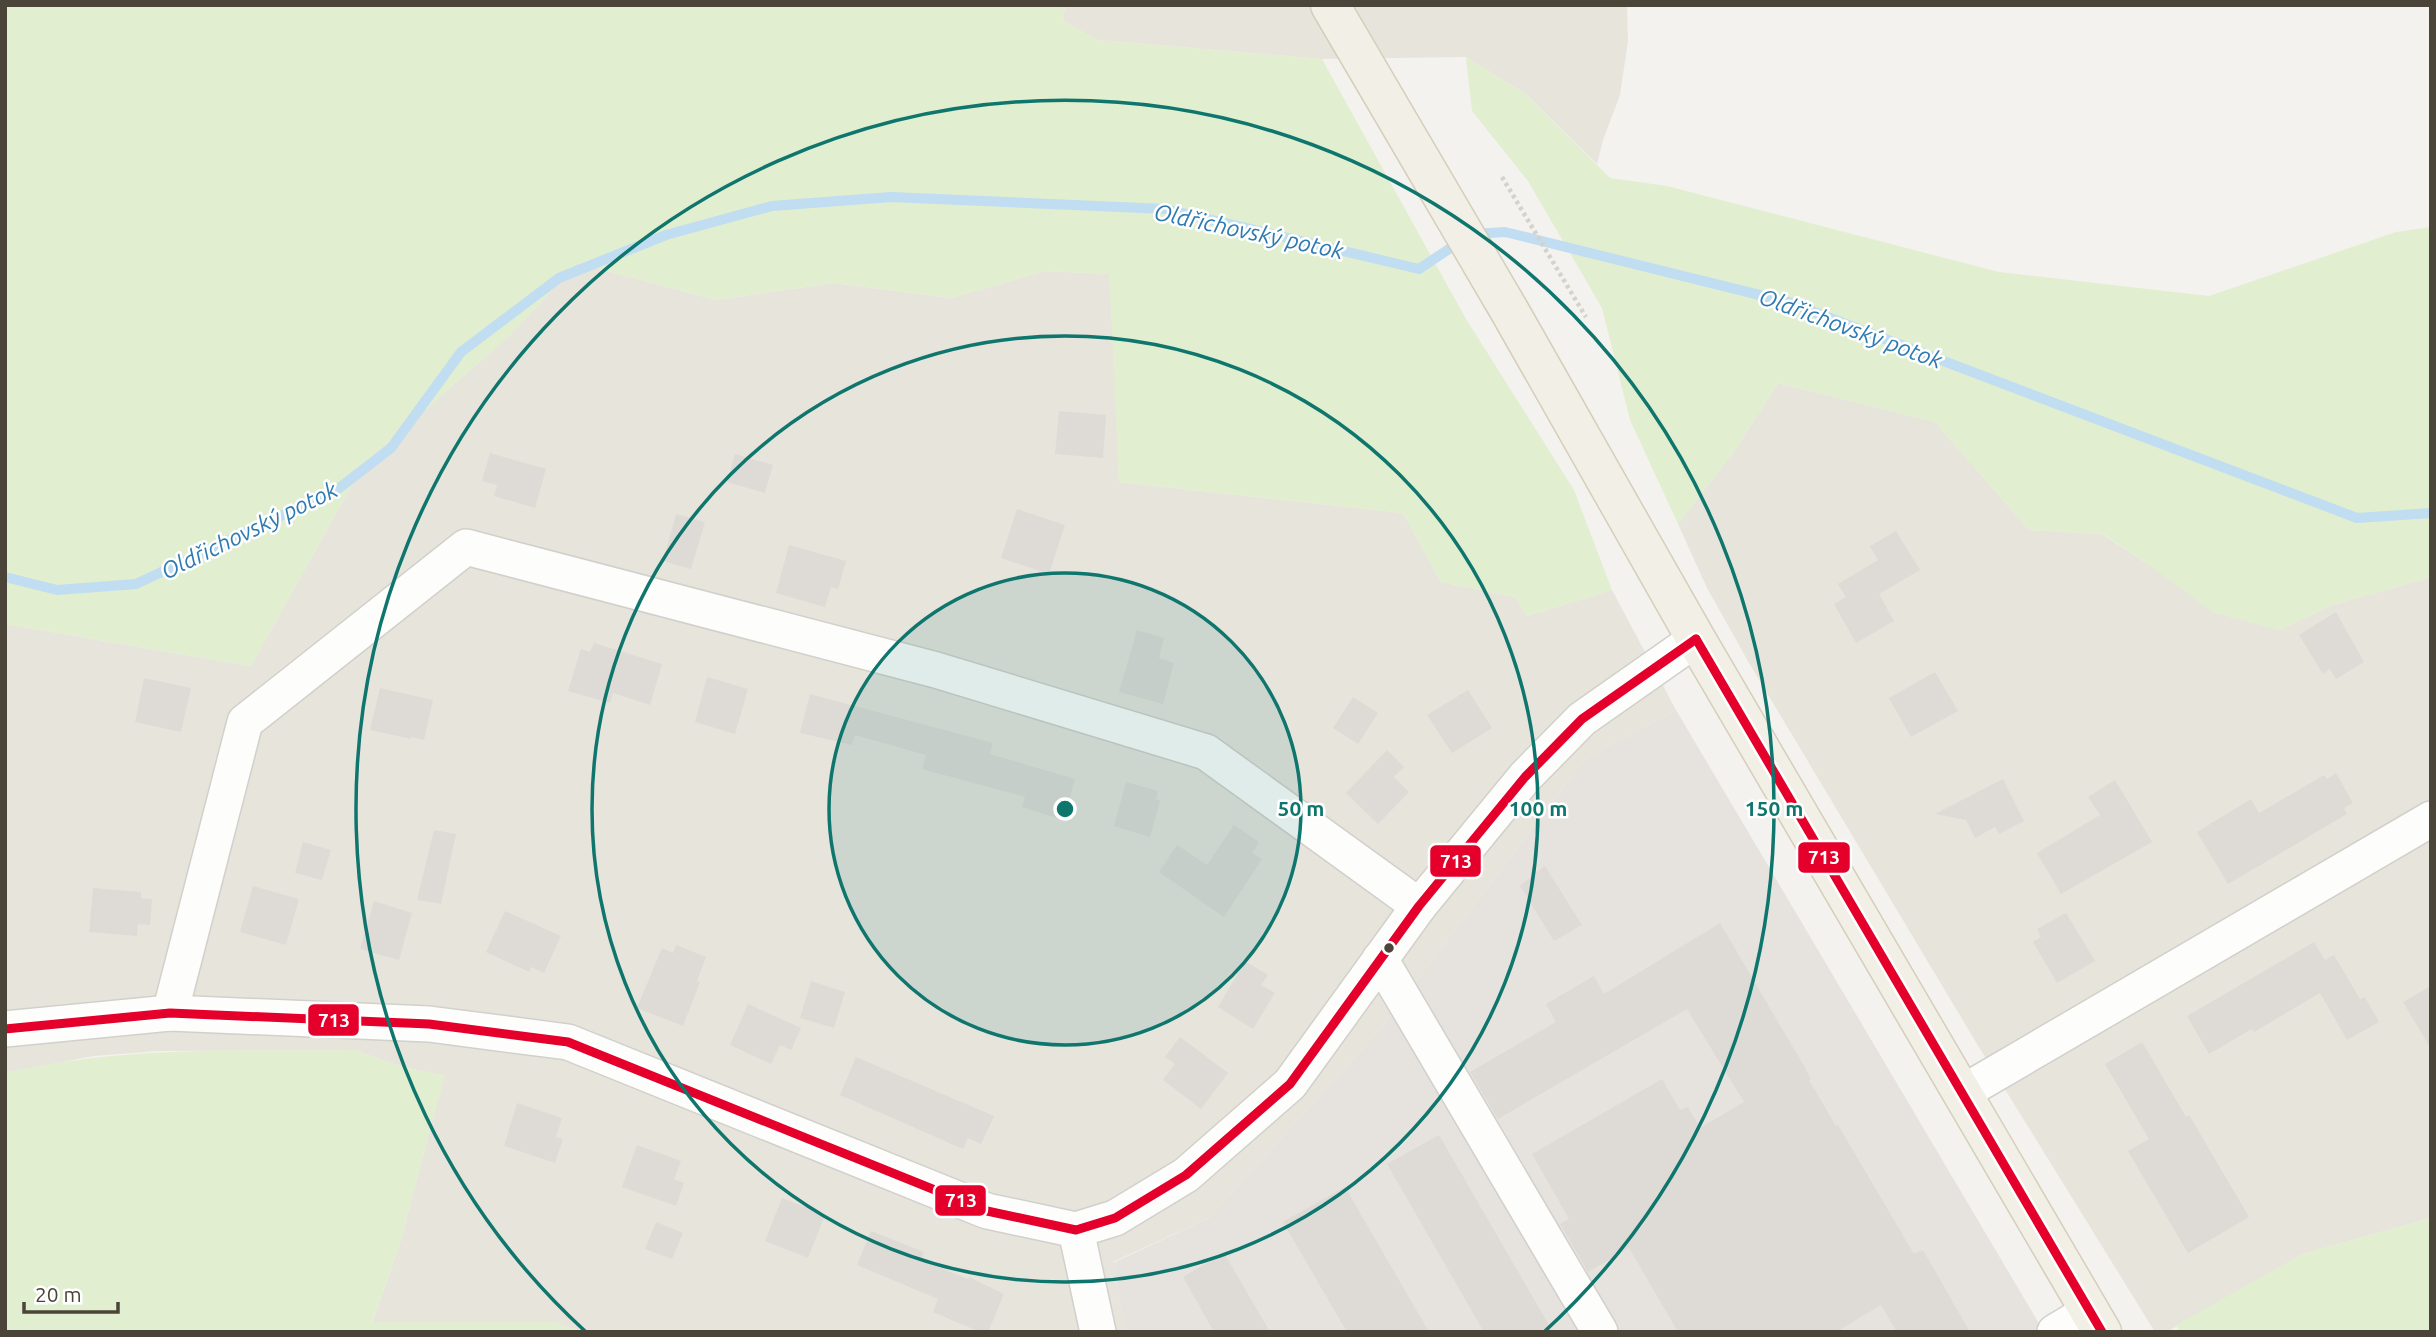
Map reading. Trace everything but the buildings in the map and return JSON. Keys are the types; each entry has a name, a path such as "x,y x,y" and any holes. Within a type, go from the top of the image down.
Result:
{"main road":[{"path":"1331,5 1696,639 2096,1322"}],"street":[{"path":"170,1013 245,722 466,547 936,670 1206,752 1419,906"},
{"path":"5,1029 170,1013 429,1024 568,1042 988,1211 1076,1230 1115,1218 1186,1175 1290,1084 1419,906 1525,777 1582,719 1696,639"},
{"path":"1962,1093 2431,819"},
{"path":"1380,959 1600,1332"},
{"path":"1076,1230 1098,1332"},
{"path":"2055,1332 2096,1322"}],"path":[{"path":"1502,177 1586,317"}],"shaded area":[{"path":"1065,5 1627,5 1628,41 1620,95 1597,164 1527,95 1466,57 1322,59 1097,40 1063,21"},
{"path":"577,263 716,300 834,283 951,298 1045,271 1110,274 1119,482 1403,513 1441,582 1515,597 1527,616 1612,590 1676,710 1585,759 1381,1028 1209,1218 1113,1262 1125,1332 583,1332 551,1322 372,1323 400,1243 444,1076 400,1066 354,1050 159,1051 94,1056 5,1073 5,624 251,666 364,463 508,337"},
{"path":"1778,383 1935,422 2029,530 2102,534 2149,565 2279,630 2332,605 2431,577 2431,1218 2303,1254 2167,1332 2155,1332 1980,1049 1749,663 1707,588 1678,524 1735,450"},
{"path":"1676,710 2044,1332 1125,1332 1113,1263 1209,1218 1381,1028 1585,759"}],"green space":[{"path":"5,5 1065,5 1063,21 1097,40 1322,59 1466,319 1574,490 1612,590 1527,616 1515,597 1441,582 1403,513 1119,482 1109,274 1045,271 951,298 834,283 716,300 577,263 508,337 364,463 251,666 5,624"},
{"path":"1466,57 1527,95 1610,178 1667,186 1999,272 2209,296 2396,232 2431,227 2431,577 2332,605 2279,630 2214,613 2103,534 2029,530 1935,422 1778,383 1735,450 1678,524 1630,420 1602,308 1528,181 1472,111"},
{"path":"354,1050 400,1066 444,1076 400,1243 372,1322 552,1322 583,1332 5,1332 5,1073 48,1064 135,1054"},
{"path":"2431,1218 2431,1332 2180,1332 2176,1325 2303,1254"}],"waterway":[{"name":"Oldřichovský potok","path":"5,577 57,590 136,584 338,489 391,448 461,352 559,278 666,235 772,206 891,197 1166,209 1419,269 1461,241"},
{"name":"Oldřichovský potok","path":"1474,234 1505,232 1788,302 2357,518 2431,513"}],"transit line":[{"name":"713","path":"1696,639 2102,1332"},
{"name":"713","path":"5,1029 170,1013 429,1024 568,1042 987,1211 1076,1230 1115,1218 1186,1175 1290,1084 1419,906 1525,777 1582,719 1696,639"}]}
